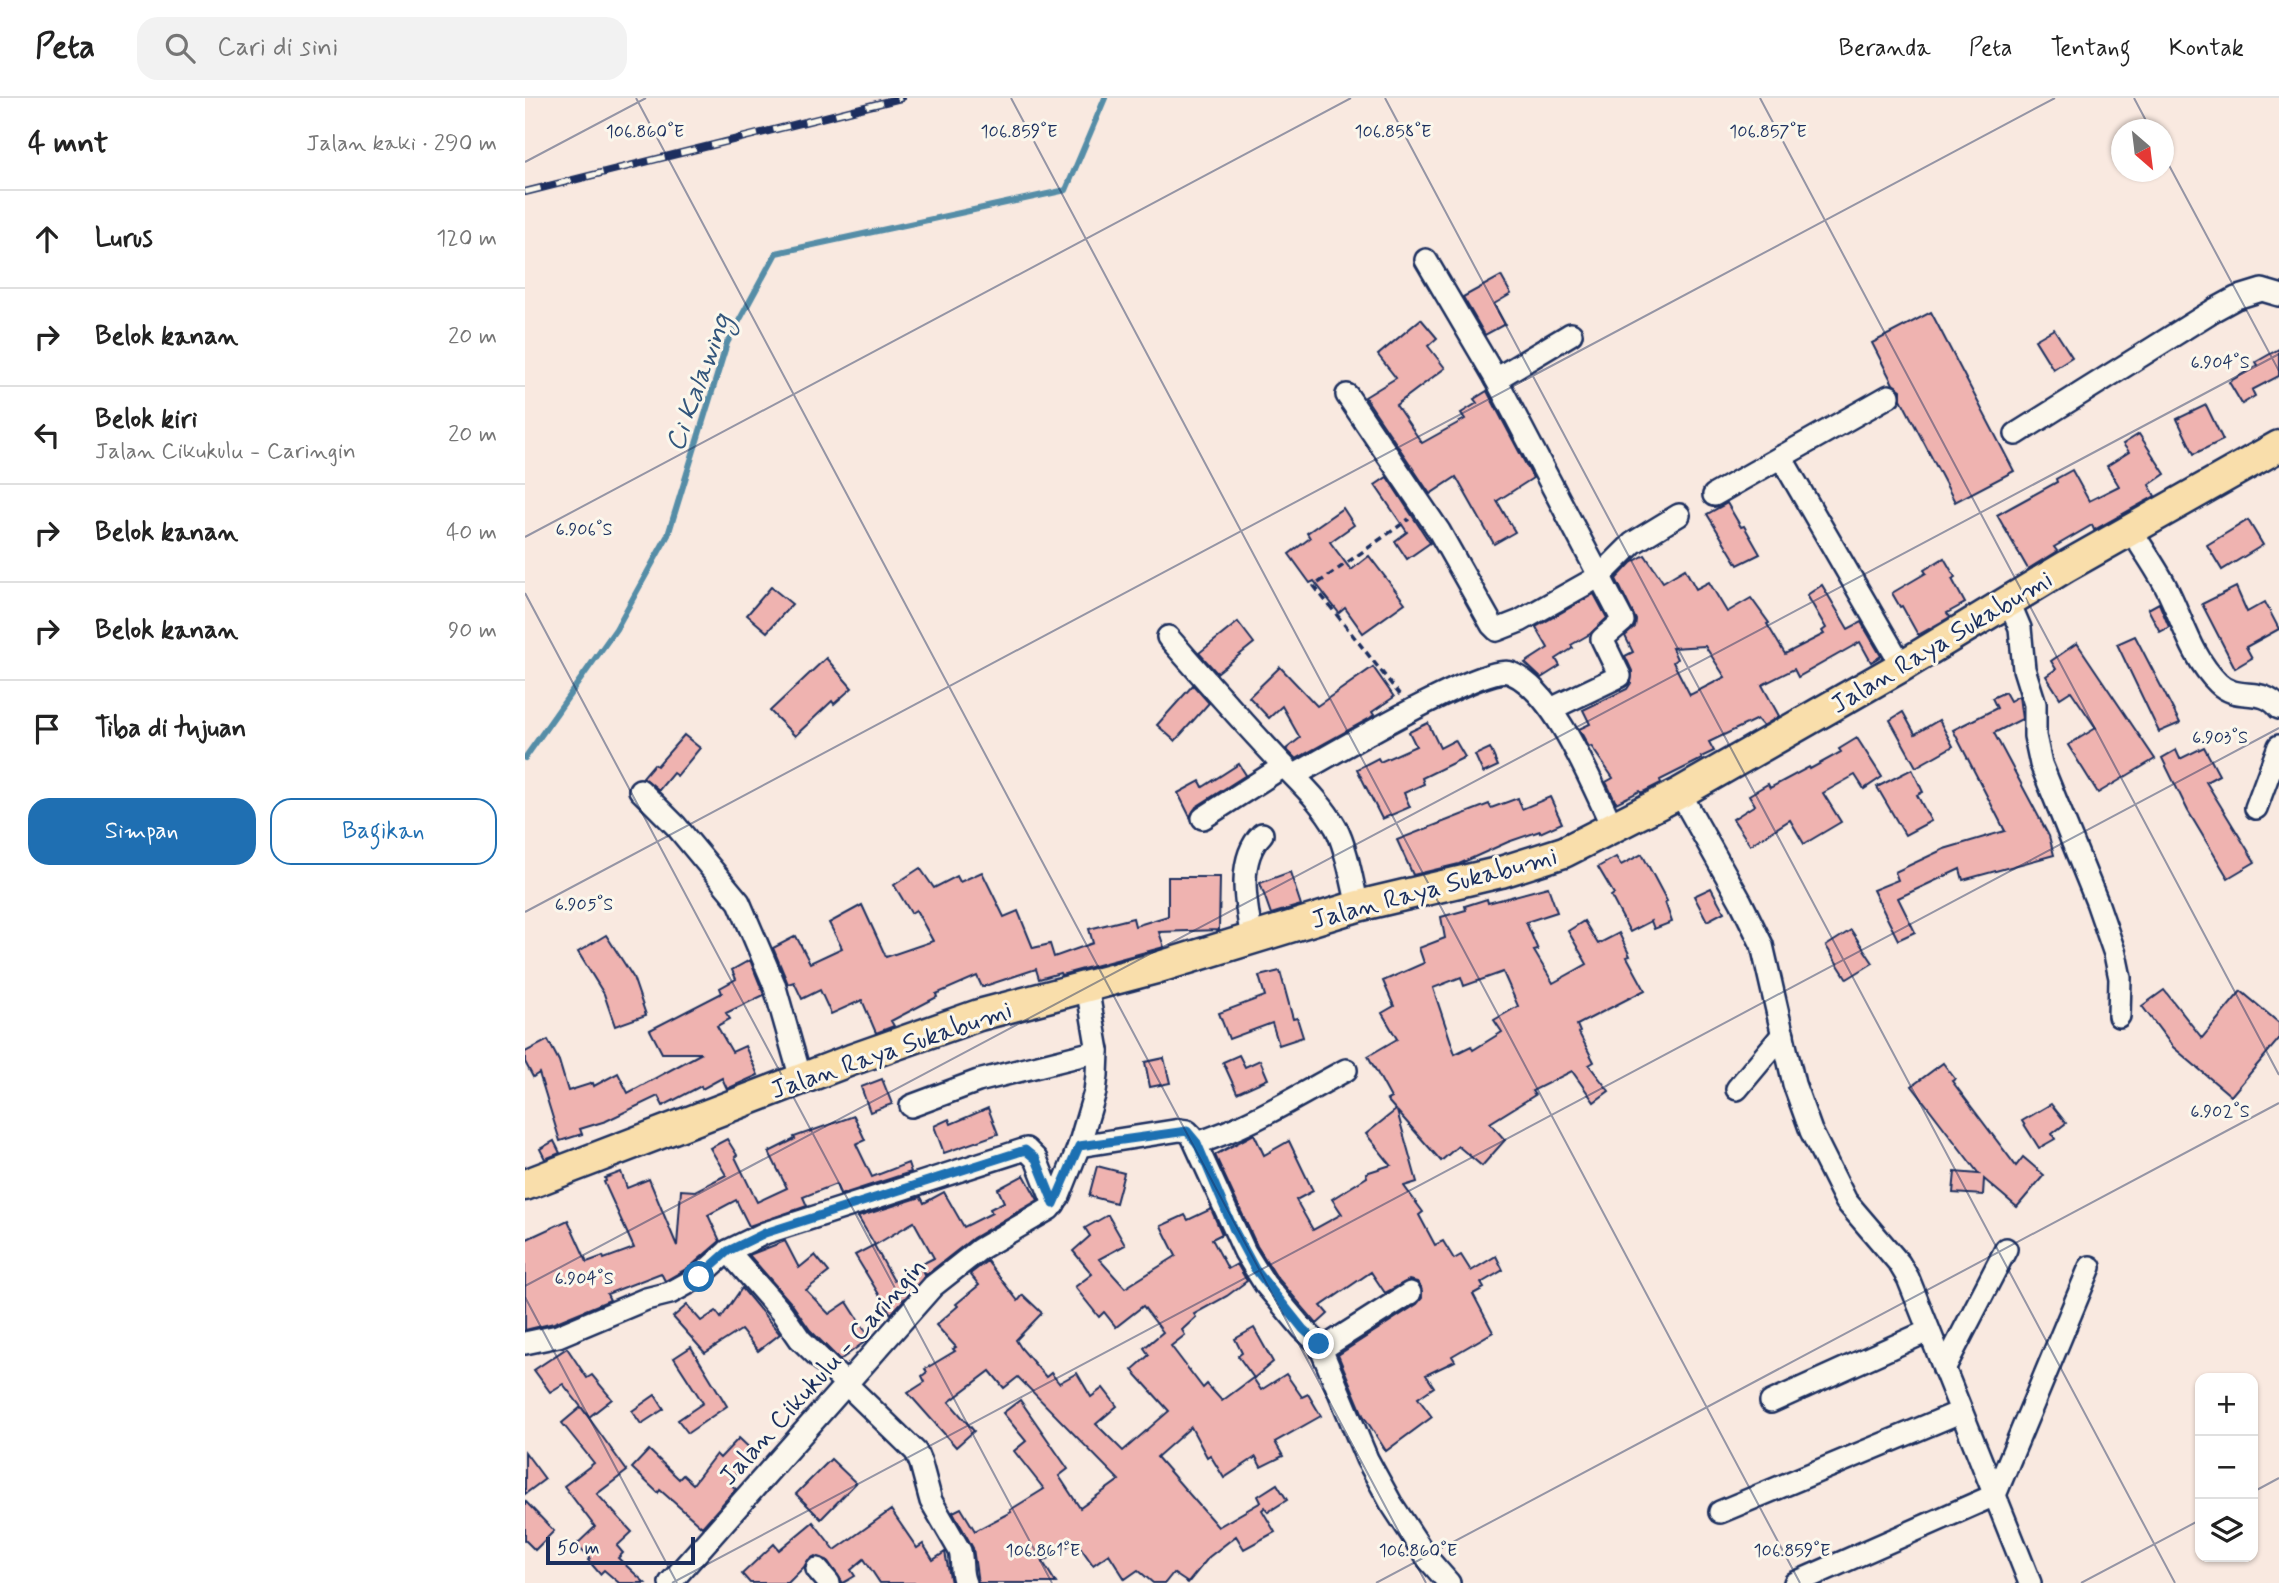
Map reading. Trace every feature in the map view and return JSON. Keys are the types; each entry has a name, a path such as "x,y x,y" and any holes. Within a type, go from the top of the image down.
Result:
{"highway":[{"name":"Jalan Raya Sukabumi","path":"525,1185 801,1079 966,1020 1358,906 1533,863 1564,852 1680,793 2279,446"}],"street":[{"path":"1426,260 1496,379 1623,621 1602,639 1620,676 1551,709"},
{"path":"2016,434 2214,310 2262,290 2279,295"},
{"path":"1496,379 1571,334"},
{"path":"1347,395 1424,508 1497,630 1520,621 1599,576 1633,543 1679,515"},
{"path":"1714,495 1889,396"},
{"path":"1781,457 1902,666"},
{"path":"2131,530 2164,584 2200,659 2216,682 2226,691 2264,696 2279,708"},
{"path":"2009,601 2020,628 2024,669 2035,704 2035,736 2041,764 2101,913 2118,967 2119,1016"},
{"path":"1168,637 1289,771 1337,830 1358,906"},
{"path":"1203,818 1289,771 1467,683 1509,671 1529,684 1556,716 1613,828"},
{"path":"2256,808 2279,746"},
{"path":"640,790 676,826 739,902 774,984 801,1079"},
{"path":"1680,793 1762,945 1794,1084 1811,1131 1846,1201 1899,1263 1908,1278 1995,1495 2023,1580"},
{"path":"1252,938 1247,911 1246,874 1253,843 1262,834"},
{"path":"1054,1204 1079,1146 1095,1091 1098,1051 1087,986"},
{"path":"1737,1089 1783,1034"},
{"path":"911,1106 978,1081 1098,1051"},
{"path":"1197,1143 1253,1120 1346,1070"},
{"path":"1079,1146 1187,1131 1197,1143 1234,1230 1255,1269 1322,1349 1367,1458 1391,1503 1427,1558 1449,1583"},
{"path":"525,1343 566,1333 646,1299 670,1293 699,1277 728,1251 765,1233 1025,1150 1036,1159 1054,1204"},
{"name":"Jalan Cikukulu - Caringin","path":"670,1583 945,1275 999,1237 1042,1214 1054,1204"},
{"path":"1944,1369 2006,1250"},
{"path":"728,1251 782,1313 800,1339 916,1452 931,1501 960,1551 960,1569 965,1583"},
{"path":"1795,1583 1995,1495 2090,1267"},
{"path":"1322,1349 1410,1293"},
{"path":"1771,1402 1928,1331"},
{"path":"1720,1512 1960,1412"}],"path":[{"path":"1412,711 1314,586 1424,508"}],"building":[{"path":"1501,276 1511,294 1494,304 1505,324 1485,335 1463,297"},
{"path":"1931,312 2014,471 1955,502 1901,399 1901,390 1893,384 1872,343"},
{"path":"1421,319 1437,338 1428,346 1445,368 1396,405 1422,443 1465,419 1461,413 1477,403 1474,399 1487,391 1533,478 1497,501 1515,532 1494,544 1456,477 1430,494 1365,397 1396,378 1378,355"},
{"path":"2054,329 2072,357 2053,369 2035,340"},
{"path":"2279,349 2279,376 2252,390 2255,396 2242,404 2229,382"},
{"path":"2206,405 2223,440 2194,454 2177,419"},
{"path":"2139,434 2165,474 2149,485 2155,496 2094,530 2092,525 2054,547 2057,551 2028,569 1997,515 2057,482 2056,479 2072,470 2089,501 2119,486 2107,466 2129,452 2123,444"},
{"path":"1387,477 1430,543 1407,559 1395,541 1407,532 1375,485"},
{"path":"1727,503 1760,554 1738,565 1707,514"},
{"path":"1343,508 1354,525 1330,542 1351,570 1369,556 1405,603 1363,633 1345,608 1339,613 1314,581 1310,583 1289,554 1310,538 1307,533"},
{"path":"2248,520 2263,545 2222,570 2207,545"},
{"path":"1645,555 1663,582 1685,569 1696,589 1709,582 1727,612 1751,598 1769,623 1767,624 1785,654 1824,634 1822,631 1826,628 1807,595 1822,585 1848,629 1861,622 1881,656 1871,662 1860,642 1798,677 1794,669 1762,685 1779,716 1763,726 1757,719 1709,742 1714,751 1701,757 1702,759 1660,780 1661,783 1616,803 1606,782 1613,778 1579,729 1590,724 1583,710 1627,689 1631,683 1632,671 1625,656 1633,652 1625,636 1635,627 1636,620 1616,579 1631,563","holes":["1705,646 1725,677 1690,695 1673,662 1677,659 1672,648"]},
{"path":"1944,558 1965,603 1947,613 1950,617 1918,635 1892,593 1926,573 1924,570"},
{"path":"771,587 792,604 767,632 747,615"},
{"path":"2236,587 2247,612 2265,602 2279,629 2246,647 2252,658 2235,668 2202,604"},
{"path":"1594,594 1607,618 1590,634 1571,645 1573,648 1556,659 1560,666 1541,678 1525,663 1548,648 1536,627"},
{"path":"2159,603 2169,627 2160,632 2148,609"},
{"path":"1238,622 1254,643 1217,673 1199,653"},
{"path":"2135,636 2180,723 2159,732 2117,644"},
{"path":"2077,643 2155,759 2098,793 2068,745 2096,728 2071,691 2060,698 2046,676 2056,669 2051,661"},
{"path":"826,658 852,688 834,704 832,701 795,736 770,711"},
{"path":"1280,667 1317,706 1373,667 1394,697 1372,712 1374,715 1370,718 1296,759 1286,749 1300,738 1282,706 1269,718 1249,697"},
{"path":"1193,685 1209,703 1175,741 1157,725"},
{"path":"2005,692 2010,701 2019,696 2022,719 1994,733 2049,836 2054,855 1963,880 1960,869 1898,898 1915,932 1898,940 1873,890 1898,880 1895,872 1944,849 2005,831 1953,730 1997,708 1992,698"},
{"path":"1903,712 1915,734 1939,720 1953,746 1916,767 1890,720"},
{"path":"1428,723 1440,748 1455,740 1465,757 1422,778 1424,784 1404,793 1410,807 1382,819 1357,769 1378,758 1380,762 1416,746 1409,732"},
{"path":"684,735 700,748 677,776 673,773 659,790 643,777 654,764 657,766"},
{"path":"1857,738 1882,777 1864,789 1855,775 1823,793 1841,822 1804,844 1790,820 1750,845 1733,819 1755,805 1749,795 1768,784 1770,788 1809,767 1810,769 1841,752 1839,749"},
{"path":"2204,747 2219,775 2206,782 2255,862 2228,878 2188,811 2162,758 2176,750 2180,759"},
{"path":"1490,748 1498,766 1483,773 1475,755"},
{"path":"1239,764 1246,775 1196,807 1190,817 1178,793 1200,781 1203,787"},
{"path":"1912,769 1923,792 1917,795 1931,821 1905,835 1877,787"},
{"path":"1550,797 1562,823 1540,833 1508,842 1459,864 1413,875 1397,840 1489,804 1491,808 1518,798 1522,809"},
{"path":"1642,854 1667,901 1665,902 1672,922 1654,929 1651,921 1630,932 1611,896 1614,894 1598,867 1616,857 1621,865"},
{"path":"920,868 934,888 957,876 960,882 982,872 1004,917 1018,911 1033,948 1050,944 1054,957 1093,943 1089,929 1133,918 1135,926 1168,916 1168,877 1220,877 1219,930 1159,932 1164,947 1061,975 1060,973 1039,979 1036,969 982,987 977,976 936,994 937,997 891,1021 894,1026 876,1033 862,1000 831,1014 820,990 802,999 794,982 788,984 773,948 796,936 810,963 842,948 829,923 862,905 886,957 933,941 916,910 911,913 894,885"},
{"path":"1290,872 1301,905 1271,914 1260,883"},
{"path":"1548,887 1557,912 1526,922 1538,950 1534,951 1553,983 1587,964 1568,931 1584,921 1598,944 1619,933 1630,956 1627,957 1645,990 1577,1025 1594,1062 1589,1065 1609,1091 1594,1102 1572,1071 1532,1091 1535,1095 1490,1123 1505,1140 1482,1166 1458,1146 1441,1161 1397,1111 1417,1182 1404,1186 1423,1212 1419,1215 1435,1245 1443,1241 1454,1259 1461,1255 1471,1271 1496,1256 1503,1270 1481,1283 1484,1288 1473,1294 1493,1332 1452,1356 1455,1361 1426,1375 1434,1387 1418,1398 1432,1417 1386,1451 1363,1415 1338,1355 1417,1304 1422,1298 1421,1287 1417,1282 1409,1280 1385,1293 1371,1272 1321,1306 1328,1314 1317,1324 1276,1276 1257,1246 1215,1155 1254,1134 1264,1155 1289,1141 1313,1191 1296,1200 1313,1230 1342,1214 1332,1199 1367,1177 1366,1173 1391,1165 1366,1134 1396,1110 1387,1100 1391,1098 1368,1056 1397,1039 1382,1013 1394,1006 1383,981 1424,963 1419,948 1445,938 1441,917 1466,910 1465,906 1487,899 1488,903","holes":["1503,972 1518,1006 1494,1020 1502,1032 1473,1050 1471,1046 1455,1054 1433,988 1461,977 1464,986"]},
{"path":"1711,888 1724,912 1707,921 1694,896"},
{"path":"1851,930 1873,963 1847,979 1826,946"},
{"path":"606,935 633,977 646,1015 615,1026 604,994 578,952"},
{"path":"750,960 764,995 726,1013 730,1019 717,1026 732,1052 745,1046 758,1075 727,1089 722,1078 663,1106 658,1096 606,1121 580,1129 582,1134 560,1141 539,1073 533,1077 525,1062 525,1052 548,1040 559,1061 568,1091 593,1083 594,1086 618,1073 628,1093 702,1053 662,1053 650,1030 722,993 720,988 736,979 732,970"},
{"path":"1280,971 1293,1019 1297,1018 1303,1037 1279,1045 1272,1023 1229,1039 1219,1013 1265,996 1259,976"},
{"path":"2164,990 2202,1038 2241,991 2279,1023 2279,1039 2231,1096 2173,1047 2142,1006"},
{"path":"1239,1055 1245,1067 1260,1060 1268,1079 1237,1093 1223,1062"},
{"path":"1164,1058 1170,1083 1150,1087 1145,1062"},
{"path":"1943,1063 1955,1079 1952,1081 2016,1166 2023,1157 2044,1175 2017,1207 1984,1179 1983,1195 1953,1193 1955,1172 1979,1174 1912,1086"},
{"path":"882,1079 892,1104 870,1112 861,1087"},
{"path":"2051,1104 2066,1123 2052,1134 2055,1139 2039,1148 2022,1121"},
{"path":"988,1108 998,1134 944,1153 934,1126 949,1119 951,1124"},
{"path":"854,1116 865,1140 856,1144 872,1177 908,1163 911,1172 840,1195 836,1184 803,1197 807,1206 749,1226 736,1200 708,1215 720,1241 691,1266 665,1281 661,1273 607,1294 610,1300 554,1323 525,1330 525,1240 568,1220 587,1262 634,1248 604,1182 605,1178 621,1172 627,1188 649,1179 677,1246 681,1190 695,1191 726,1175 710,1148 727,1139 737,1155 735,1157 757,1202 787,1188 769,1152 795,1139 794,1137"},
{"path":"554,1141 560,1153 545,1159 540,1149"},
{"path":"1097,1166 1124,1173 1116,1203 1089,1196"},
{"path":"1024,1175 1038,1200 973,1238 926,1275 920,1265 934,1258 914,1222 875,1245 858,1217 921,1197 924,1203 944,1192 964,1227 992,1213 990,1209 1004,1202 998,1189"},
{"path":"1211,1209 1222,1234 1212,1239 1228,1269 1237,1264 1247,1281 1227,1296 1194,1314 1196,1317 1182,1330 1185,1335 1171,1346 1203,1388 1207,1384 1222,1401 1253,1378 1261,1390 1286,1374 1302,1397 1308,1394 1321,1416 1275,1442 1283,1456 1261,1467 1256,1457 1224,1478 1210,1455 1207,1457 1191,1427 1157,1457 1218,1527 1261,1502 1258,1496 1277,1484 1287,1500 1268,1512 1265,1507 1262,1510 1275,1532 1244,1549 1236,1536 1209,1557 1188,1583 1173,1573 1165,1583 1153,1583 1138,1570 1125,1579 1109,1554 1093,1565 1076,1541 1043,1562 1056,1583 978,1583 973,1548 953,1512 961,1508 975,1531 1011,1512 1010,1510 1044,1489 1014,1451 1026,1441 1003,1413 1020,1400 1068,1469 1059,1476 1080,1508 1119,1480 1018,1377 1004,1388 990,1371 949,1402 974,1431 956,1447 908,1393 925,1382 922,1376 927,1372 925,1369 955,1351 953,1349 956,1347 936,1325 979,1285 970,1274 987,1261 1018,1301 1023,1295 1042,1313 1016,1340 1021,1348 1046,1377 1051,1373 1059,1383 1077,1373 1091,1397 1103,1388 1117,1406 1096,1424 1123,1451 1169,1411 1132,1370 1149,1355 1144,1348 1163,1332 1143,1306 1116,1327 1104,1312 1099,1317 1075,1287 1092,1274 1073,1251 1090,1236 1085,1228 1108,1215 1125,1245 1099,1259 1125,1288 1176,1256 1161,1226 1185,1215 1188,1220"},
{"path":"785,1241 799,1268 815,1255 829,1272 806,1290 829,1314 847,1302 870,1338 840,1360 810,1330 792,1304 749,1255"},
{"path":"874,1245 894,1281 920,1266 925,1276 891,1314 855,1255"},
{"path":"742,1288 780,1334 758,1351 741,1330 705,1353 673,1317 687,1305 701,1321 716,1311 721,1318"},
{"path":"1254,1328 1273,1362 1254,1378 1238,1356 1242,1353 1235,1339"},
{"path":"691,1347 727,1406 688,1433 678,1420 703,1403 674,1358"},
{"path":"567,1348 587,1378 592,1375 612,1399 589,1417 563,1384 550,1392 534,1370"},
{"path":"655,1395 664,1409 641,1424 632,1411"},
{"path":"581,1407 627,1471 597,1494 632,1532 617,1546 623,1553 618,1558 645,1583 619,1583 604,1570 600,1574 588,1560 590,1558 576,1545 595,1527 564,1486 594,1463 562,1423"},
{"path":"739,1438 756,1454 728,1482 736,1489 702,1527 660,1490 658,1493 632,1468 649,1450 679,1479 683,1475 693,1484 716,1454 720,1458"},
{"path":"525,1452 545,1479 525,1494"},
{"path":"831,1459 856,1483 821,1519 796,1494"},
{"path":"525,1501 554,1531 535,1550 525,1540"},
{"path":"891,1510 917,1548 923,1544 933,1560 945,1552 951,1583 880,1583 864,1559 851,1570 855,1576 843,1583 827,1560 815,1556 808,1560 788,1583 750,1583 742,1574 774,1544 779,1550 813,1522 835,1550"}],"waterway":[{"name":"Ci Kalawing","path":"525,758 616,629 668,535 727,343 776,253 1066,190 1105,98"}],"railway":[{"path":"525,192 901,98"}],"route":[{"path":"699,1277 728,1251 765,1233 1025,1150 1036,1159 1054,1204 1079,1146 1170,1134 1180,1130 1187,1131 1197,1143 1234,1230 1255,1269 1303,1329 1319,1344"}]}
